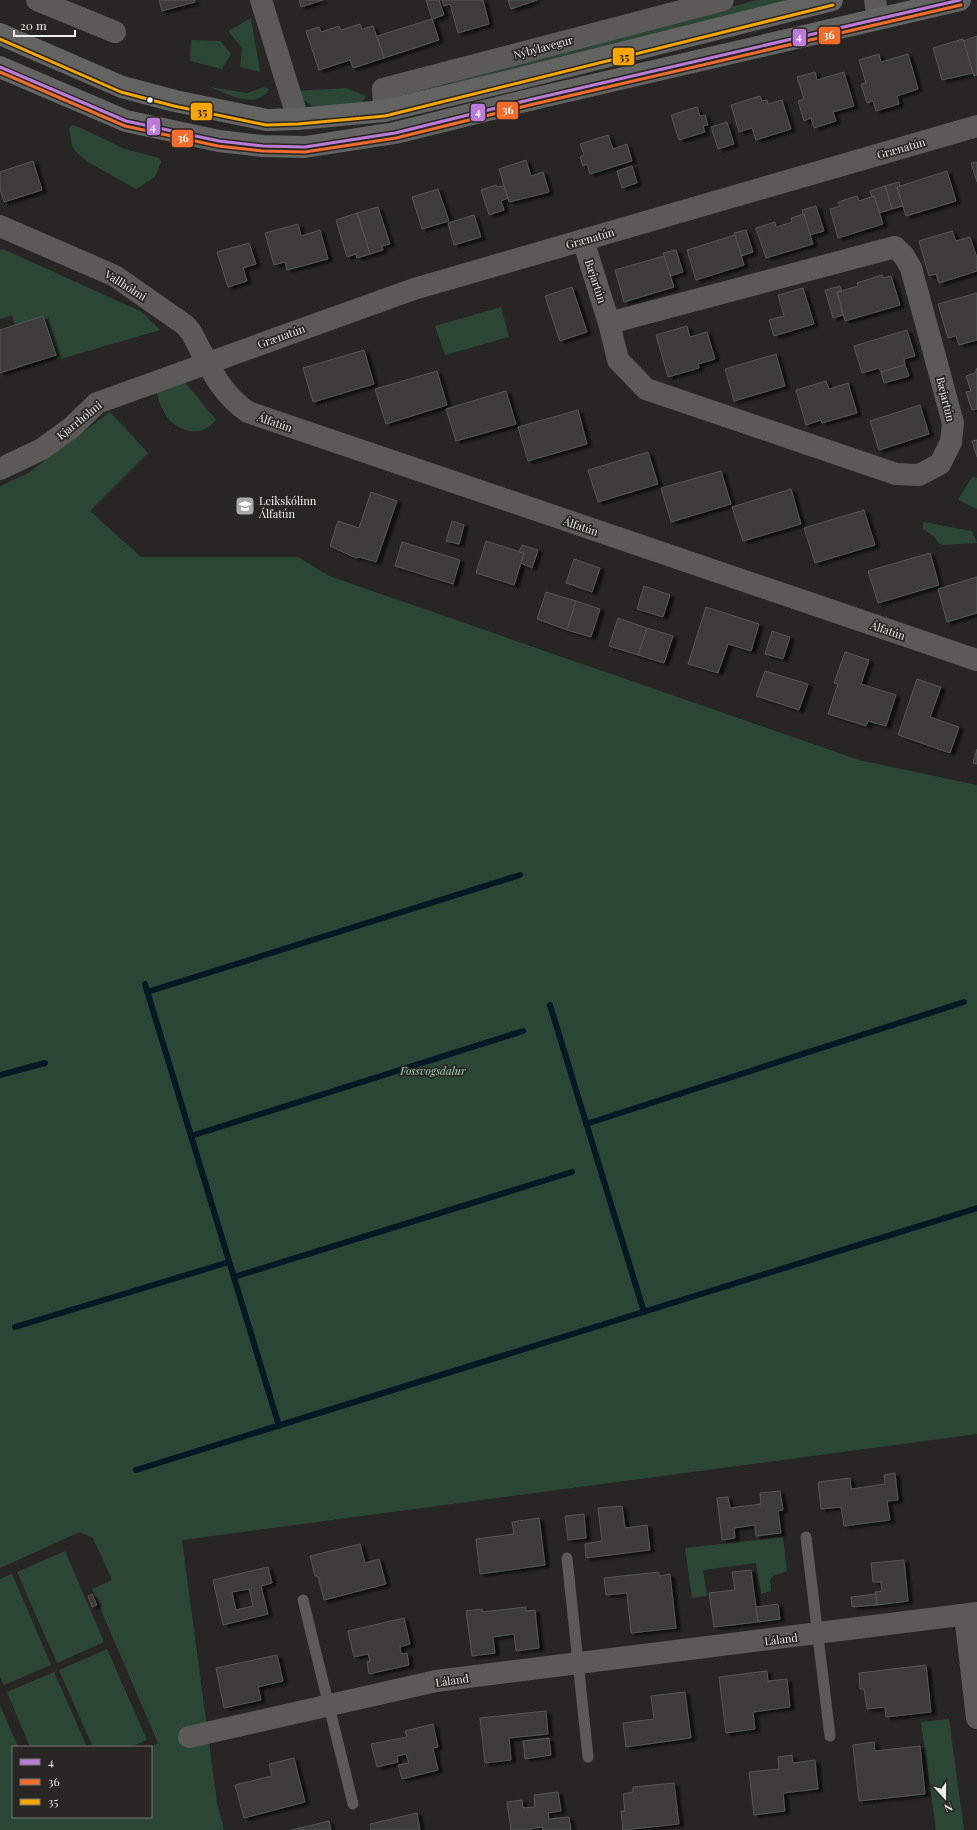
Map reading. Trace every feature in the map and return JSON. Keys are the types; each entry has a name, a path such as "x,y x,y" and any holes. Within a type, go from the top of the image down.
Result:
{"main road":[{"path":"0,34 122,87 175,101 267,120 298,119 384,111 832,0"},
{"path":"0,67 126,121 219,141 263,146 305,147 395,133 876,9 960,0"}],"street":[{"path":"38,0 115,32"},
{"path":"261,0 298,119"},
{"name":"Nýbýlavegur","path":"384,111 383,89 723,0"},
{"name":"Grænatún","path":"207,362 414,289 977,126"},
{"name":"Vallhólmi","path":"0,226 115,276 184,324 191,332 207,362"},
{"name":"Bæjartún","path":"583,240 609,323 618,360 646,389 896,474 919,476 940,464 951,442 953,423 911,268 904,256 895,247 609,323"},
{"name":"Kjarrhólmi","path":"0,469 42,449 71,428 97,403 207,362"},
{"name":"Álfatún","path":"207,362 218,384 226,395 236,405 260,417 977,660"},
{"path":"971,1614 977,1718"},
{"name":"Láland","path":"189,1737 436,1682 971,1614"}],"lane":[{"path":"806,1537 830,1736"},
{"path":"567,1558 588,1757"},
{"path":"304,1600 328,1706 353,1804"}],"green space":[{"path":"757,0 803,0 453,83 453,81"},
{"path":"251,18 260,72 240,67 242,48 228,31"},
{"path":"191,40 220,41 231,54 222,69 190,61"},
{"path":"210,87 247,93 264,87 269,89 264,95 257,99 249,100 233,96"},
{"path":"346,88 366,96 363,101 357,104 314,107 303,100 297,91"},
{"path":"74,125 125,149 159,158 161,162 155,177 136,189 88,162 77,153 72,146 69,129 70,126"},
{"path":"3,249 142,312 160,330 57,360 43,316 15,325 12,315 0,319 0,250"},
{"path":"501,307 509,337 445,355 435,326"},
{"path":"185,382 216,420 204,430 189,431 175,425 166,415 159,402 155,387"},
{"name":"Fossvogsdalur","path":"110,412 148,453 90,511 141,557 298,557 329,576 859,760 977,785 977,1434 182,1540 217,1803 224,1830 0,1830 0,1705 18,1746 12,1746 12,1818 152,1818 152,1746 158,1743 92,1589 112,1580 93,1538 80,1532 0,1568 0,486 28,473"},
{"path":"972,477 977,478 977,509 958,500"},
{"path":"923,522 972,531 977,543 944,545 938,543 935,537 923,529"},
{"path":"783,1537 787,1571 773,1576 770,1580 771,1591 761,1594 756,1563 703,1570 707,1596 692,1598 685,1548"},
{"path":"65,1551 104,1642 57,1663 17,1572"},
{"path":"12,1574 51,1665 4,1685 0,1677 0,1579"},
{"path":"107,1649 147,1740 132,1746 93,1746 59,1670"},
{"path":"54,1672 87,1746 30,1746 7,1692"},
{"path":"949,1719 964,1830 936,1830 921,1722"}],"building":[{"path":"159,0 195,0 195,2 162,11"},
{"path":"299,0 323,0 301,7"},
{"path":"426,0 439,0 444,15 432,19"},
{"path":"442,0 483,0 489,24 458,33 450,4 444,6"},
{"path":"508,0 537,0 511,9"},
{"path":"432,19 439,40 384,58 377,36"},
{"path":"360,24 362,29 373,26 384,58 353,68 350,60 319,70 306,31 319,27 321,32 339,26 341,30"},
{"path":"977,36 977,75 974,76 963,41"},
{"path":"963,39 973,73 942,80 933,48"},
{"path":"879,54 881,62 908,54 918,89 897,96 899,104 876,111 873,101 867,103 861,84 866,83 859,60"},
{"path":"815,72 817,80 844,72 854,106 833,112 836,121 814,128 811,118 804,121 798,101 804,99 797,77"},
{"path":"760,96 762,101 767,100 768,104 782,100 791,129 756,140 752,128 739,132 731,105"},
{"path":"697,107 700,116 705,115 708,125 703,126 705,132 679,140 671,115"},
{"path":"727,122 734,144 718,149 711,127"},
{"path":"608,135 613,149 627,144 632,161 590,174 587,164 583,166 580,157 584,155 580,144"},
{"path":"526,160 531,176 543,172 549,192 509,202 499,169"},
{"path":"33,161 42,190 4,202 0,189 0,172"},
{"path":"977,162 977,182 971,163"},
{"path":"632,166 637,183 622,188 617,171"},
{"path":"947,171 956,201 906,216 897,187"},
{"path":"899,182 900,186 897,187 903,206 892,209 885,186"},
{"path":"496,185 497,187 504,186 508,198 501,201 504,210 489,215 481,190"},
{"path":"885,186 892,209 879,213 874,196 872,197 870,191"},
{"path":"438,189 449,221 422,229 412,197"},
{"path":"857,196 859,201 874,196 883,224 838,238 830,209 840,206 838,202"},
{"path":"816,206 824,231 810,235 802,210"},
{"path":"378,207 390,244 382,246 383,250 370,254 357,213"},
{"path":"357,213 370,254 357,258 356,254 347,257 336,220"},
{"path":"804,214 813,244 766,258 756,228 775,222 776,227 792,222 791,218"},
{"path":"474,215 481,237 454,245 448,223"},
{"path":"298,224 301,236 320,230 328,259 287,270 285,262 274,265 265,233"},
{"path":"746,230 753,252 741,256 734,233"},
{"path":"952,231 956,241 970,237 977,258 977,271 939,283 936,274 929,276 919,241"},
{"path":"735,235 744,265 696,280 687,250"},
{"path":"249,243 256,264 243,268 247,281 228,287 217,252"},
{"path":"676,250 683,272 670,276 663,253"},
{"path":"664,256 674,287 624,302 615,270"},
{"path":"882,275 883,278 891,276 900,305 845,321 837,292 858,286 857,283"},
{"path":"840,286 842,291 837,292 843,315 833,318 825,290"},
{"path":"572,287 587,332 560,341 545,296"},
{"path":"803,288 814,324 774,336 769,320 784,316 778,295"},
{"path":"977,293 977,340 959,345 956,336 948,338 938,304"},
{"path":"43,316 56,355 0,373 0,330"},
{"path":"687,326 690,337 707,332 715,359 698,364 699,368 668,377 656,335"},
{"path":"907,330 915,356 904,359 905,365 881,372 879,368 862,373 854,346"},
{"path":"364,350 374,384 313,402 303,368"},
{"path":"776,354 785,386 734,401 725,369"},
{"path":"905,365 909,376 884,383 881,372"},
{"path":"977,368 977,409 972,410 966,392 971,391 966,376 975,373"},
{"path":"437,371 447,405 386,424 375,389"},
{"path":"826,381 829,389 848,383 857,413 822,423 821,420 806,425 796,390"},
{"path":"506,391 516,424 456,441 446,409"},
{"path":"920,405 929,434 879,450 870,421"},
{"path":"578,410 587,444 528,461 518,427"},
{"path":"977,440 977,457 972,441"},
{"path":"648,452 658,484 598,502 588,470"},
{"path":"721,471 731,504 671,522 661,488"},
{"path":"791,489 801,524 743,541 732,507"},
{"path":"371,492 397,501 376,562 359,557 356,558 330,546 338,521 359,528"},
{"path":"864,510 875,545 815,563 804,528"},
{"path":"452,521 464,525 459,544 446,541"},
{"path":"486,541 524,553 514,585 476,573"},
{"path":"402,542 460,560 453,584 395,566"},
{"path":"522,545 538,550 532,568 521,563 524,553 519,552"},
{"path":"930,553 939,585 878,603 868,571"},
{"path":"574,559 600,568 592,592 566,583"},
{"path":"977,577 977,613 947,622 938,589"},
{"path":"644,586 670,595 663,617 637,609"},
{"path":"546,592 576,601 567,630 537,619"},
{"path":"576,601 600,609 591,637 567,630"},
{"path":"706,607 759,624 751,651 728,644 718,673 688,664"},
{"path":"618,618 647,628 638,655 609,646"},
{"path":"647,628 673,636 664,663 638,655"},
{"path":"772,631 790,637 783,659 765,654"},
{"path":"845,652 869,660 861,684 896,695 886,726 868,721 866,726 828,714 838,684 834,683"},
{"path":"765,671 808,684 799,710 756,696"},
{"path":"917,679 941,687 930,717 959,727 950,753 898,735"},
{"path":"977,749 977,764 973,763"},
{"path":"895,1473 898,1500 887,1501 890,1520 844,1526 841,1507 821,1509 818,1482 850,1478 851,1489 885,1484 884,1475"},
{"path":"780,1491 783,1510 778,1511 781,1533 756,1536 755,1525 734,1528 735,1538 722,1540 717,1498 728,1497 730,1508 761,1504 760,1493"},
{"path":"622,1506 625,1528 647,1525 650,1550 586,1558 585,1544 602,1541 598,1508"},
{"path":"584,1514 586,1538 568,1540 565,1516"},
{"path":"539,1518 545,1565 480,1574 476,1539 514,1534 512,1522"},
{"path":"360,1544 365,1563 379,1559 386,1584 324,1600 318,1576 315,1576 310,1556"},
{"path":"904,1560 908,1601 877,1605 875,1592 882,1591 881,1582 873,1582 871,1563"},
{"path":"268,1567 272,1583 261,1586 268,1614 223,1625 213,1580","holes":["249,1589 253,1606 236,1610 232,1592"]},
{"path":"751,1570 758,1622 714,1627 709,1593 735,1590 732,1572"},
{"path":"659,1572 659,1576 670,1574 676,1628 631,1633 627,1593 606,1595 604,1578"},
{"path":"92,1594 97,1605 92,1607 88,1596"},
{"path":"876,1594 877,1605 852,1607 851,1597"},
{"path":"778,1604 780,1619 758,1622 756,1607"},
{"path":"526,1607 526,1611 535,1610 539,1648 516,1651 514,1634 493,1637 495,1653 472,1656 466,1611 482,1609 482,1612"},
{"path":"404,1618 410,1644 400,1647 401,1654 407,1653 409,1665 369,1674 367,1662 370,1661 368,1654 354,1657 348,1631"},
{"path":"277,1655 283,1681 258,1687 261,1700 224,1708 216,1668"},
{"path":"926,1665 931,1712 886,1717 885,1707 867,1709 864,1689 860,1689 859,1673"},
{"path":"767,1671 768,1681 787,1679 790,1707 753,1712 755,1729 726,1733 719,1677"},
{"path":"685,1692 691,1738 626,1747 623,1723 654,1719 651,1696"},
{"path":"546,1711 548,1734 509,1738 511,1760 485,1763 480,1718"},
{"path":"433,1724 438,1747 433,1748 438,1770 402,1779 398,1765 409,1763 406,1754 397,1756 398,1762 377,1767 371,1744 407,1737 405,1731"},
{"path":"549,1738 551,1755 525,1759 523,1741"},
{"path":"874,1742 875,1751 920,1746 925,1794 859,1801 853,1745"},
{"path":"792,1755 793,1763 815,1760 818,1789 783,1793 785,1811 754,1815 749,1772 779,1769 778,1757"},
{"path":"294,1758 305,1802 244,1818 235,1785 272,1776 269,1764"},
{"path":"674,1783 679,1824 623,1830 621,1811 625,1811 623,1794 633,1792 633,1787"},
{"path":"558,1792 561,1811 548,1813 549,1819 569,1817 571,1830 543,1830 542,1827 531,1830 511,1830 507,1802 522,1800 523,1808 535,1807 534,1795"},
{"path":"417,1813 420,1830 371,1830 370,1824"},
{"path":"329,1821 331,1830 292,1830"}],"waterway":[{"path":"147,992 520,875"},
{"path":"145,984 279,1426"},
{"path":"586,1124 964,1002"},
{"path":"550,1005 644,1312"},
{"path":"191,1136 523,1031"},
{"path":"0,1075 45,1063"},
{"path":"234,1277 572,1172"},
{"path":"136,1470 977,1208"},
{"path":"15,1327 229,1262"}],"transit line":[{"name":"4","path":"0,67 126,121 219,141 263,146 305,147 395,133 533,99 960,0"},
{"name":"35","path":"0,39 121,92 174,106 266,125 298,124 385,116 833,5"},
{"name":"36","path":"0,72 125,126 218,146 262,151 305,152 396,138 534,104 961,5"}],"place":[{"name":"Leikskólinn Álfatún","path":"245,506"}]}
